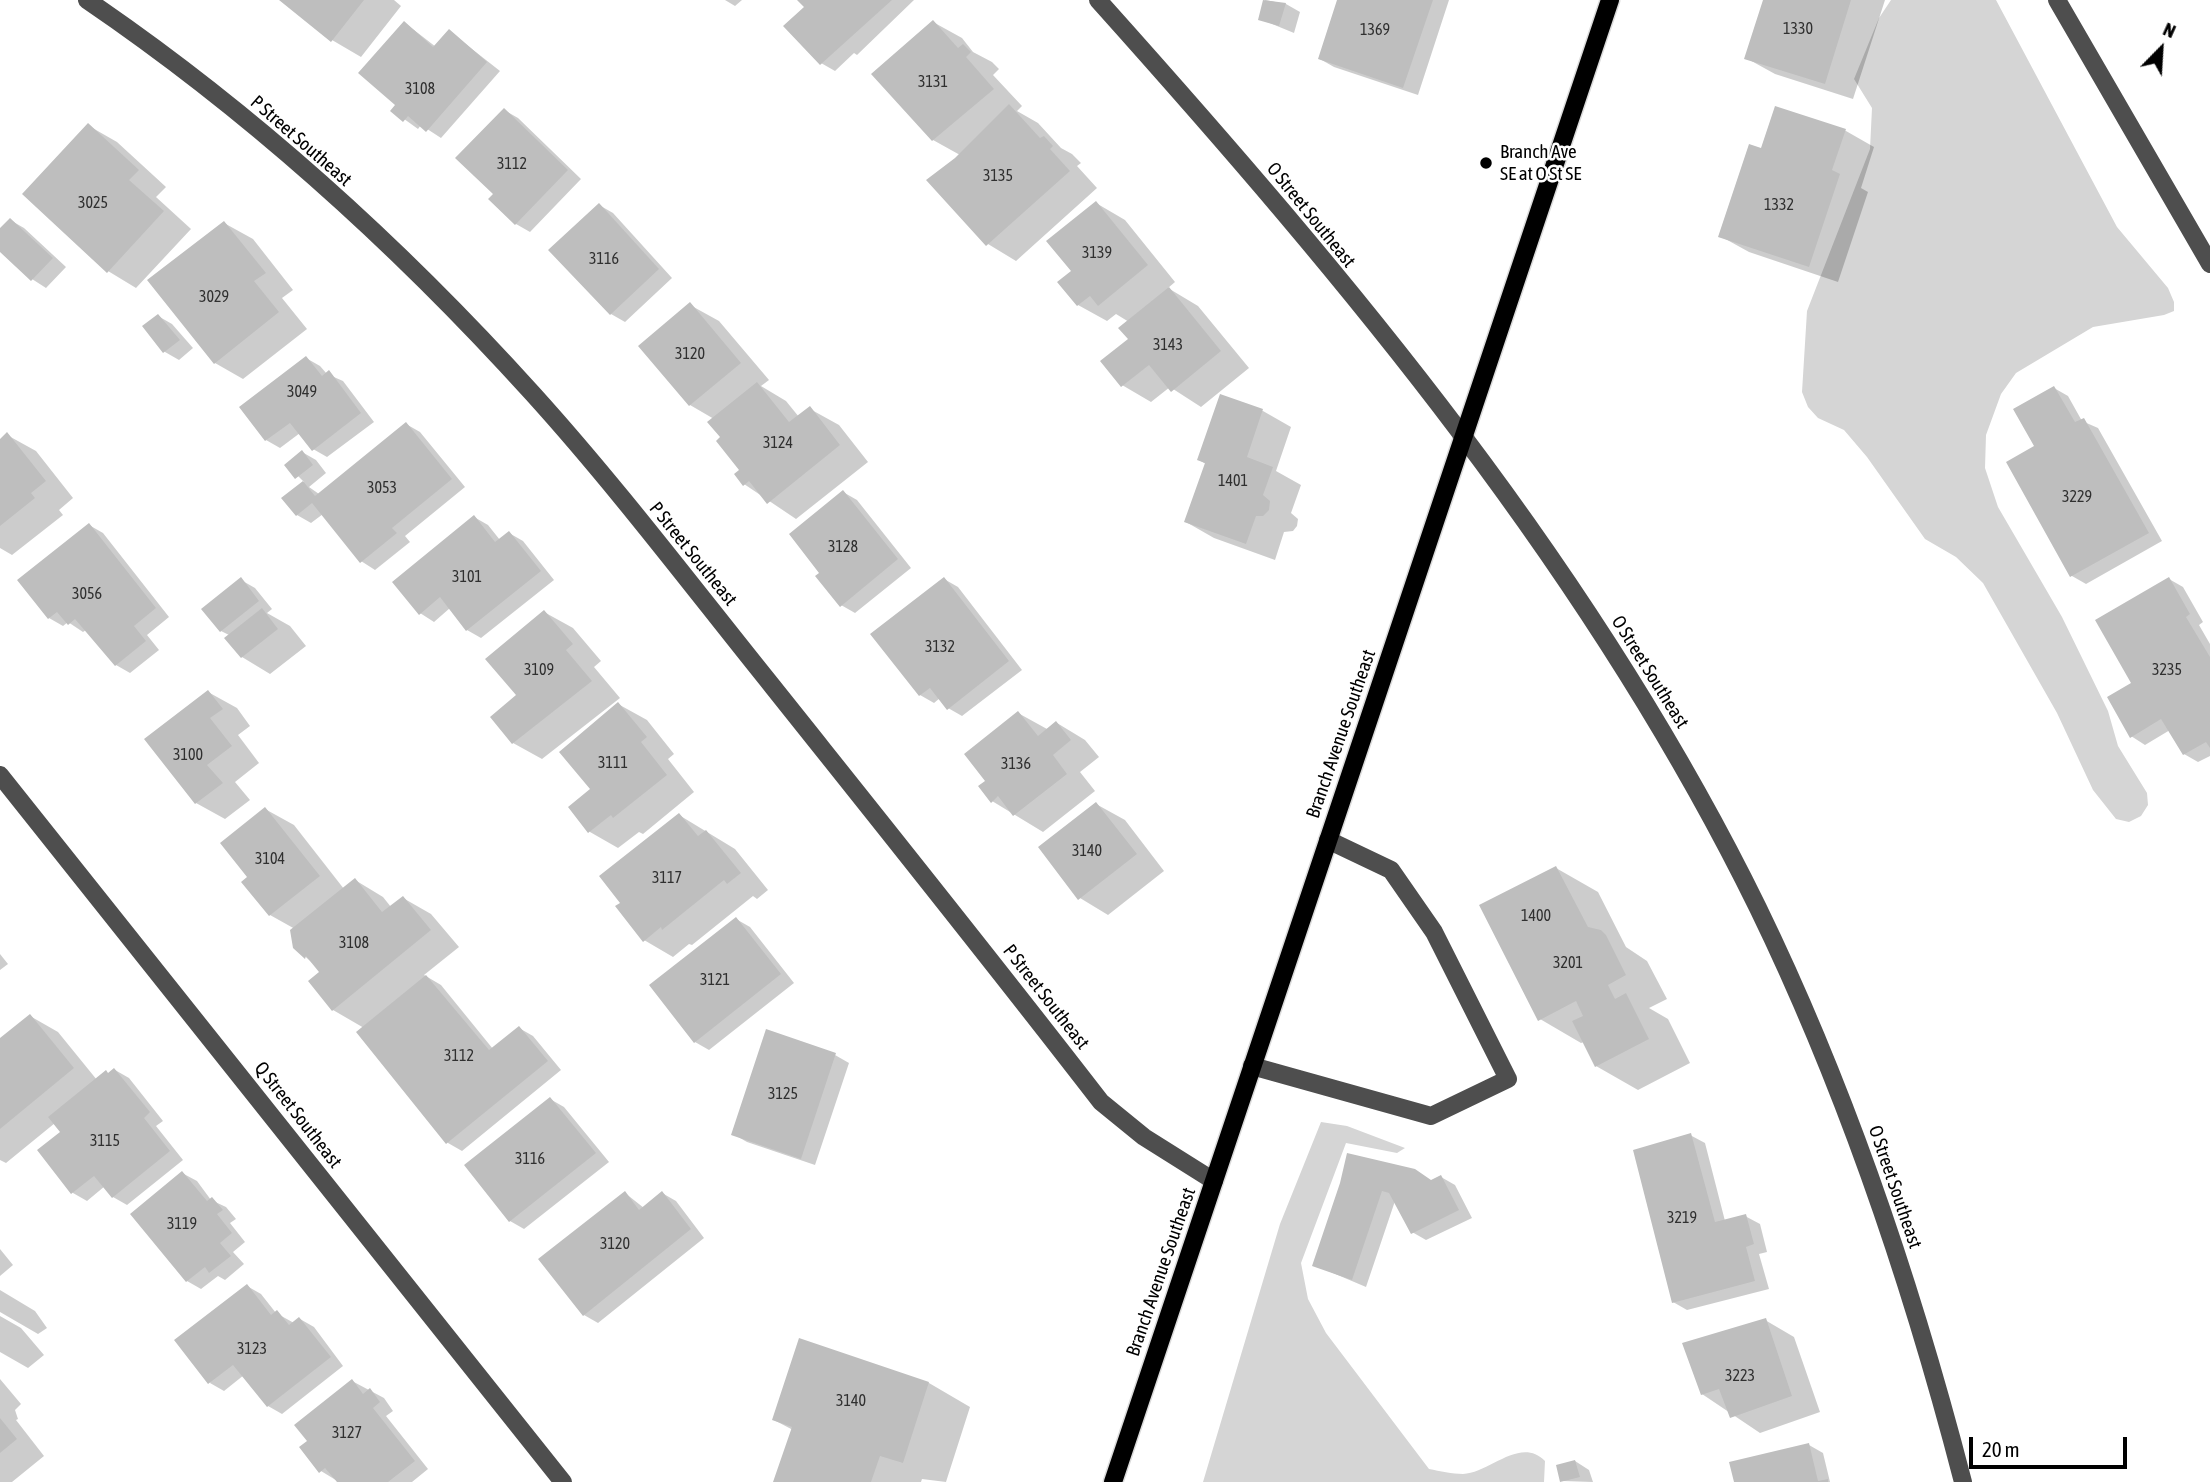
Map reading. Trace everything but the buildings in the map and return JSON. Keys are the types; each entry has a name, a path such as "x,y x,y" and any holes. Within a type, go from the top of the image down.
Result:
{"main road":[{"name":"Branch Avenue Southeast","path":"1113,1482 1610,0"}],"street":[{"name":"P Street Southeast","path":"87,0 167,57 275,144 393,251 488,345 598,470 1101,1102 1144,1137 1214,1181"},
{"name":"O Street Southeast","path":"1098,0 1251,175 1464,435 1536,534 1628,676 1711,817 1758,909 1832,1076 1877,1195 1963,1482"},
{"path":"2057,0 2210,264"},
{"name":"Q Street Southeast","path":"0,775 563,1482"},
{"path":"1252,1066 1431,1116 1507,1079 1434,932 1391,870 1328,840"}],"shaded area":[{"path":"1891,0 1996,0 2117,227 2168,288 2174,302 2174,311 2164,315 2093,327 2016,373 2001,394 1986,435 1985,468 1998,507 2062,617 2108,711 2118,746 2147,793 2148,805 2141,816 2129,822 2116,819 2093,790 2057,713 1983,583 1956,557 1925,539 1867,457 1844,430 1818,418 1808,407 1802,392 1807,311 1870,149 1872,108 1854,79 1879,18"},
{"path":"1321,1122 1347,1126 1405,1148 1397,1153 1346,1143 1301,1263 1308,1299 1326,1333 1429,1469 1463,1474 1525,1452 1535,1454 1545,1461 1544,1482 1203,1482 1280,1224"}],"place":[{"name":"Branch Ave SE at O St SE","path":"1486,163"}]}
